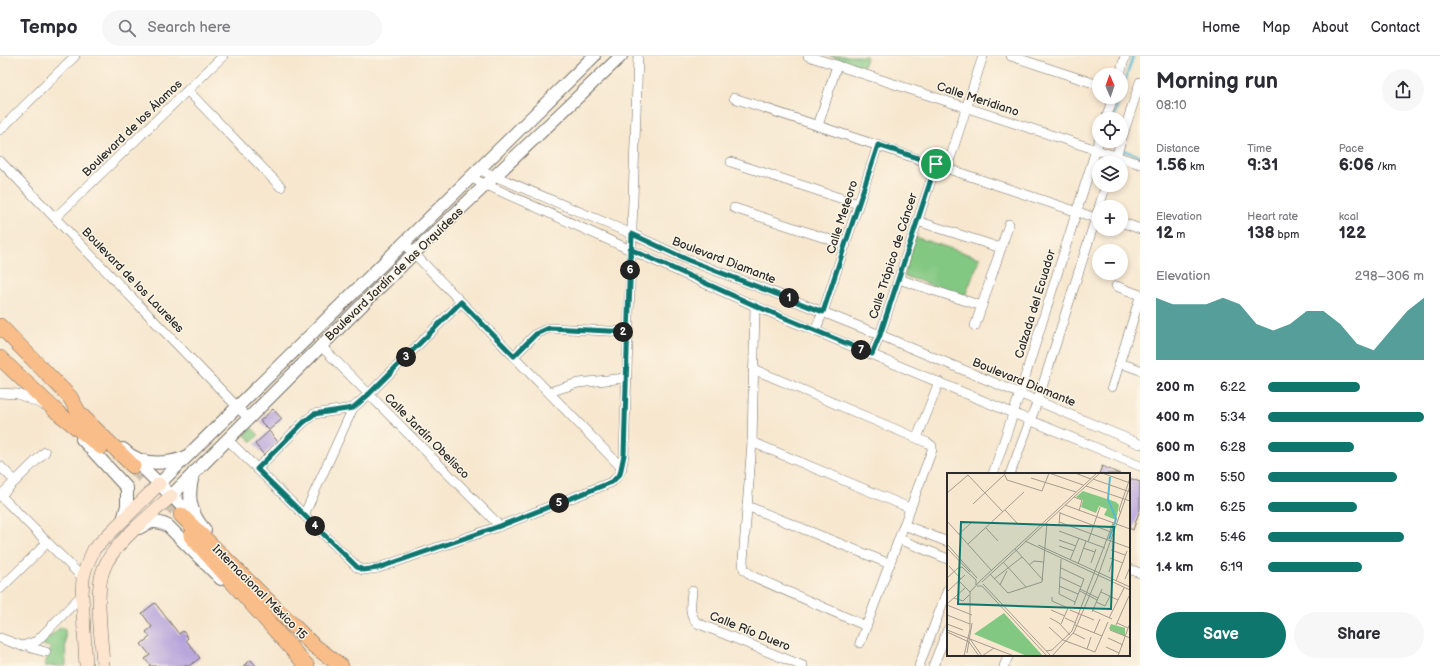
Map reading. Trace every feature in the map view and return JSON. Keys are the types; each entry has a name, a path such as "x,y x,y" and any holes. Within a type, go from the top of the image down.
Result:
{"main road":[{"path":"0,326 70,397 79,412 130,464"},
{"path":"2,363 57,412 130,464"},
{"path":"86,666 82,595 83,578 94,549 159,484"},
{"path":"103,666 100,582 103,568 117,548 171,496"},
{"name":"Internacional México 15","path":"174,520 308,641 341,666"},
{"name":"Internacional México 15","path":"174,520 232,581 306,664"}],"street":[{"path":"0,130 75,56"},
{"name":"Boulevard de los Álamos","path":"56,217 223,56"},
{"name":"Boulevard Jardín de las Orquídeas","path":"159,484 473,173 594,56"},
{"name":"Boulevard Jardín de las Orquídeas","path":"171,496 320,345 485,184 620,56"},
{"path":"227,439 357,567 363,570 378,568 500,526 612,482 620,474 624,455 630,249 632,234 638,56"},
{"name":"Calle Meridiano","path":"808,56 1096,149 1109,156"},
{"path":"947,168 983,56"},
{"path":"1011,56 1092,83"},
{"path":"1122,68 1125,56"},
{"path":"818,126 837,65"},
{"path":"1128,119 1140,82"},
{"path":"188,91 281,187"},
{"path":"734,98 1092,217"},
{"name":"Calle Meteoro","path":"815,331 846,245 878,145"},
{"name":"Calzada del Ecuador","path":"993,473 1020,393 1096,149"},
{"name":"Boulevard de los Laureles","path":"0,160 248,418"},
{"path":"731,162 858,204"},
{"name":"Calle Meridiano","path":"1128,162 1140,164"},
{"name":"Calle Trópico de Cáncer","path":"872,354 880,335 936,164"},
{"path":"473,173 485,184 756,306 1031,422 1140,466"},
{"name":"Boulevard Diamante","path":"473,173 494,176 632,234 688,260 880,335 1140,444"},
{"path":"734,208 846,245"},
{"path":"917,220 1001,248"},
{"path":"975,326 1009,224"},
{"path":"1128,225 1140,229"},
{"path":"1010,473 1031,422 1092,231"},
{"path":"403,242 622,468"},
{"path":"898,279 982,306"},
{"path":"1112,388 1140,296 1116,286"},
{"path":"304,515 353,408 369,394 461,302"},
{"path":"756,306 752,442 743,561 744,569 748,574 866,626"},
{"path":"514,356 536,334 549,328 628,332"},
{"name":"Calle Jardín Obelisco","path":"320,345 500,526"},
{"path":"1120,363 1140,370"},
{"path":"753,370 917,438 932,446 932,450 860,643"},
{"path":"549,392 578,382 626,378"},
{"path":"917,438 939,382"},
{"path":"0,393 18,394 57,412 142,502 154,513 174,520"},
{"path":"257,469 314,414 353,408"},
{"path":"752,442 910,508"},
{"path":"45,452 0,496 83,578"},
{"path":"130,464 140,461 168,463 187,457"},
{"path":"130,464 159,484 196,520 308,641"},
{"path":"0,466 15,481"},
{"path":"195,470 190,492 192,510 196,520"},
{"path":"123,520 127,506 128,488"},
{"path":"747,506 890,564"},
{"path":"136,530 150,522 174,520"},
{"path":"904,525 947,542"},
{"path":"899,539 947,559"},
{"path":"0,589 47,543"},
{"path":"1130,569 1140,573"},
{"name":"Calle Río Duero","path":"692,591 690,611 693,619 697,623 803,666"},
{"path":"919,666 947,592"},
{"path":"0,638 22,646 30,645 37,641 82,595"},
{"path":"924,654 935,662 947,632"},
{"path":"30,645 31,648 46,652"},
{"path":"1004,666 1008,656"}],"green space":[{"path":"830,56 867,56 863,67"},
{"path":"915,237 980,258 965,296 904,276"},
{"path":"252,428 259,435 252,442 244,434"},
{"path":"61,627 65,629 66,666 44,666 51,648 41,644"}],"building":[{"path":"273,409 282,419 269,430 260,421"},
{"path":"269,431 278,442 264,455 255,444"},
{"path":"1102,466 1118,473 1099,473"},
{"path":"1130,478 1140,482 1140,509 1133,530 1130,528"},
{"path":"155,603 179,634 183,631 188,638 186,640 200,658 189,666 149,666 150,665 145,659 150,655 141,644 150,637 146,632 152,627 142,613"},
{"path":"251,660 256,666 243,666"}],"waterway":[{"path":"1128,71 1133,56"},
{"path":"1115,112 1118,104"},
{"path":"1122,150 1140,156"}],"tunnel":[{"path":"133,466 181,515"}],"route":[{"path":"936,164 878,145 823,312 688,260 632,234 630,249 628,332 549,328 536,334 514,356 461,302 369,394 353,408 314,414 257,469 357,567 363,570 378,568 500,526 612,482 620,474 624,455 630,249 699,282 719,289 872,354 880,335 936,164"}]}
